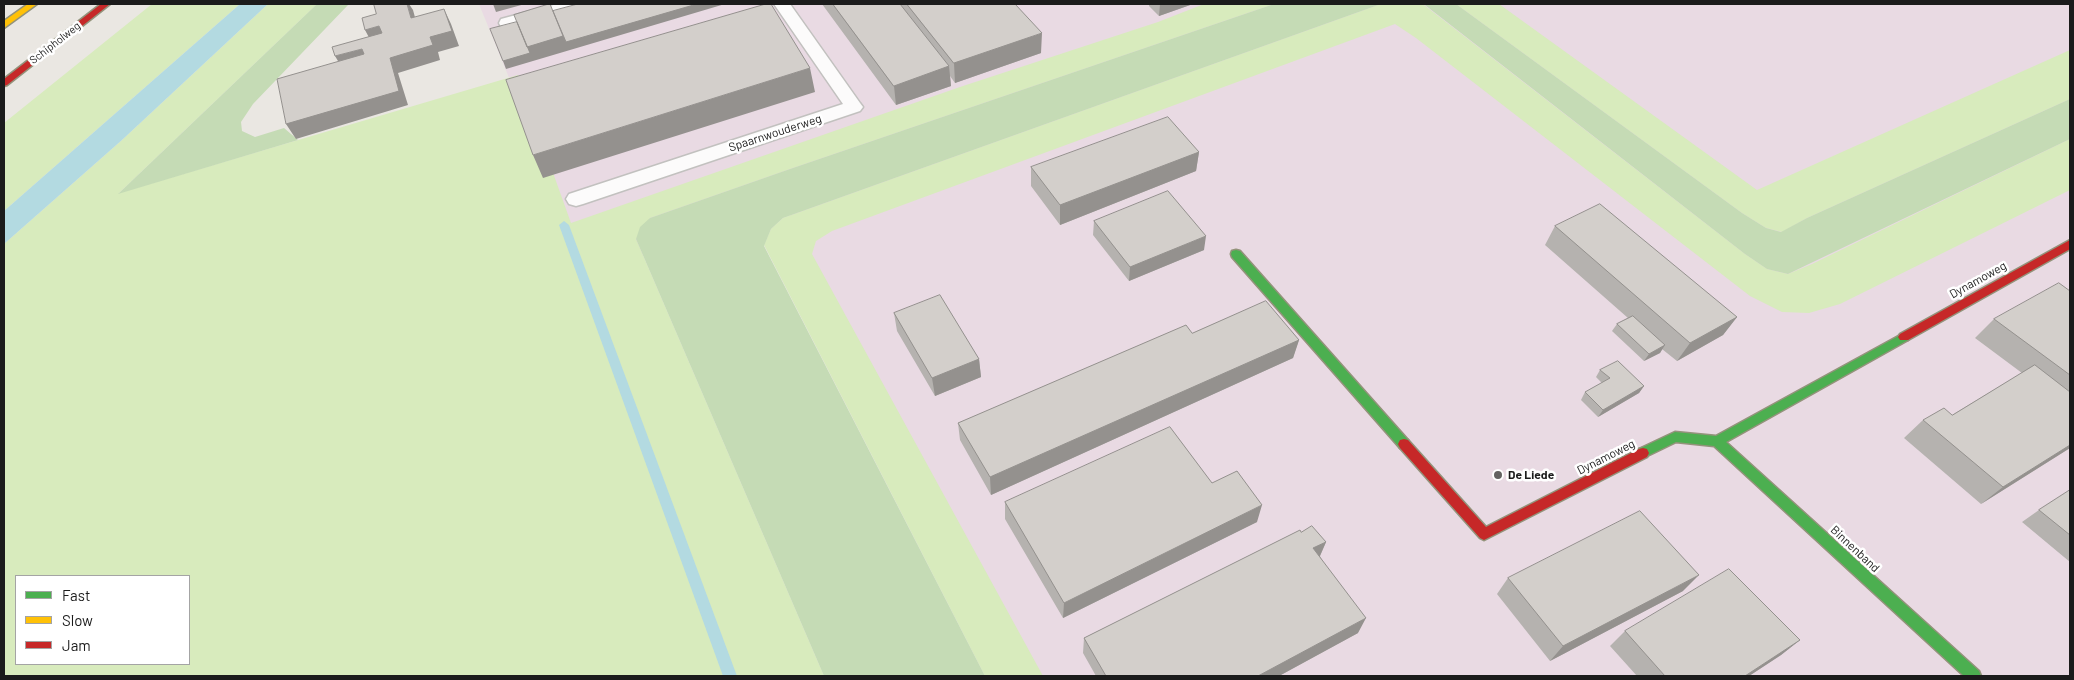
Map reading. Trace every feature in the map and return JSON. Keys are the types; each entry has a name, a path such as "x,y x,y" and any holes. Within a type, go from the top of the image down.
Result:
{"main road":[{"path":"4,26 33,4"},
{"name":"Schipholweg","path":"4,83 106,4"},
{"name":"Dynamoweg","path":"1236,254 1484,534 1675,436 1717,441 2070,244"},
{"name":"Binnenband","path":"1717,441 1974,676"}],"lane":[{"path":"507,23 574,4"},
{"name":"Spaarnwouderweg","path":"576,199 854,107 782,4"}],"shaded area":[{"name":"De Liede","path":"479,4 2070,4 2070,676 1029,676 784,204 589,274"}],"green space":[{"path":"152,4 240,4 4,211 4,123"},
{"path":"268,4 317,4 119,193 518,75 571,223 960,87 1158,22 1204,4 1274,4 650,218 636,239 824,676 4,676 4,244 122,140"},
{"path":"317,4 349,4 253,104 241,122 242,131 255,137 284,128 298,140 118,194"},
{"path":"1274,4 1381,4 783,218 771,229 764,246 985,676 824,676 636,239 640,227 650,218"},
{"path":"1381,4 1424,5 1745,254 1767,269 1788,274 1812,264 2070,139 2070,190 1840,304 1809,313 1782,312 1750,296 1416,38 1395,24 832,231 816,241 812,254 1043,676 985,676 764,245 771,229 783,218"},
{"path":"1419,4 1456,4 1742,213 1766,228 1781,232 1807,218 2070,99 2070,139 1788,274 1767,269 1745,254 1425,5"},
{"path":"1456,4 1499,4 1757,190 2070,50 2070,99 1807,218 1782,232 1766,228 1742,213"}],"water":[{"path":"240,4 268,4 122,140 4,244 4,211"}],"building":[{"path":"374,4 407,4 411,18 444,9 452,31 430,37 433,45 390,58 399,91 286,124 277,79 364,54 362,49 335,56 332,47 382,33 379,26 365,30 362,18 376,14"},
{"path":"550,4 563,36 527,47 514,15"},
{"path":"578,4 697,4 566,42 553,11"},
{"path":"771,4 810,68 533,155 506,80"},
{"path":"833,4 900,4 949,66 894,86"},
{"path":"907,4 1015,4 1042,33 954,63"},
{"path":"517,22 530,53 503,61 490,29"},
{"path":"1168,117 1199,152 1060,205 1031,167"},
{"path":"1168,191 1206,236 1130,267 1094,221"},
{"path":"1600,204 1737,317 1690,343 1555,226"},
{"path":"2059,283 2070,291 2070,375 1994,319"},
{"path":"940,295 979,359 932,378 894,313"},
{"path":"1266,301 1299,340 990,477 958,423 1186,325 1192,333"},
{"path":"1633,316 1665,345 1649,354 1617,324"},
{"path":"1618,361 1644,386 1603,410 1585,392 1610,378 1600,370"},
{"path":"2035,365 2070,392 2070,445 2003,487 1923,420 1944,408 1952,415"},
{"path":"1170,427 1212,483 1237,471 1262,505 1064,603 1005,502"},
{"path":"2070,490 2070,535 2039,510"},
{"path":"1640,511 1699,575 1563,646 1508,578"},
{"path":"1312,526 1326,542 1313,548 1366,618 1258,676 1106,676 1084,638 1300,530 1301,532"},
{"path":"1729,569 1800,640 1745,676 1665,676 1625,631"}],"waterway":[{"path":"564,225 730,676"}],"traffic: fast":[{"path":"1236,254 1404,444"},
{"path":"1643,453 1675,437 1717,441 1904,337"},
{"path":"1717,441 1974,676"}],"traffic: slow":[{"path":"4,25 33,4"}],"traffic: jam":[{"path":"4,83 106,4"},
{"path":"1904,337 2070,244"},
{"path":"1404,444 1484,534 1643,453"}],"place":[{"name":"De Liede","path":"1498,475"}]}
